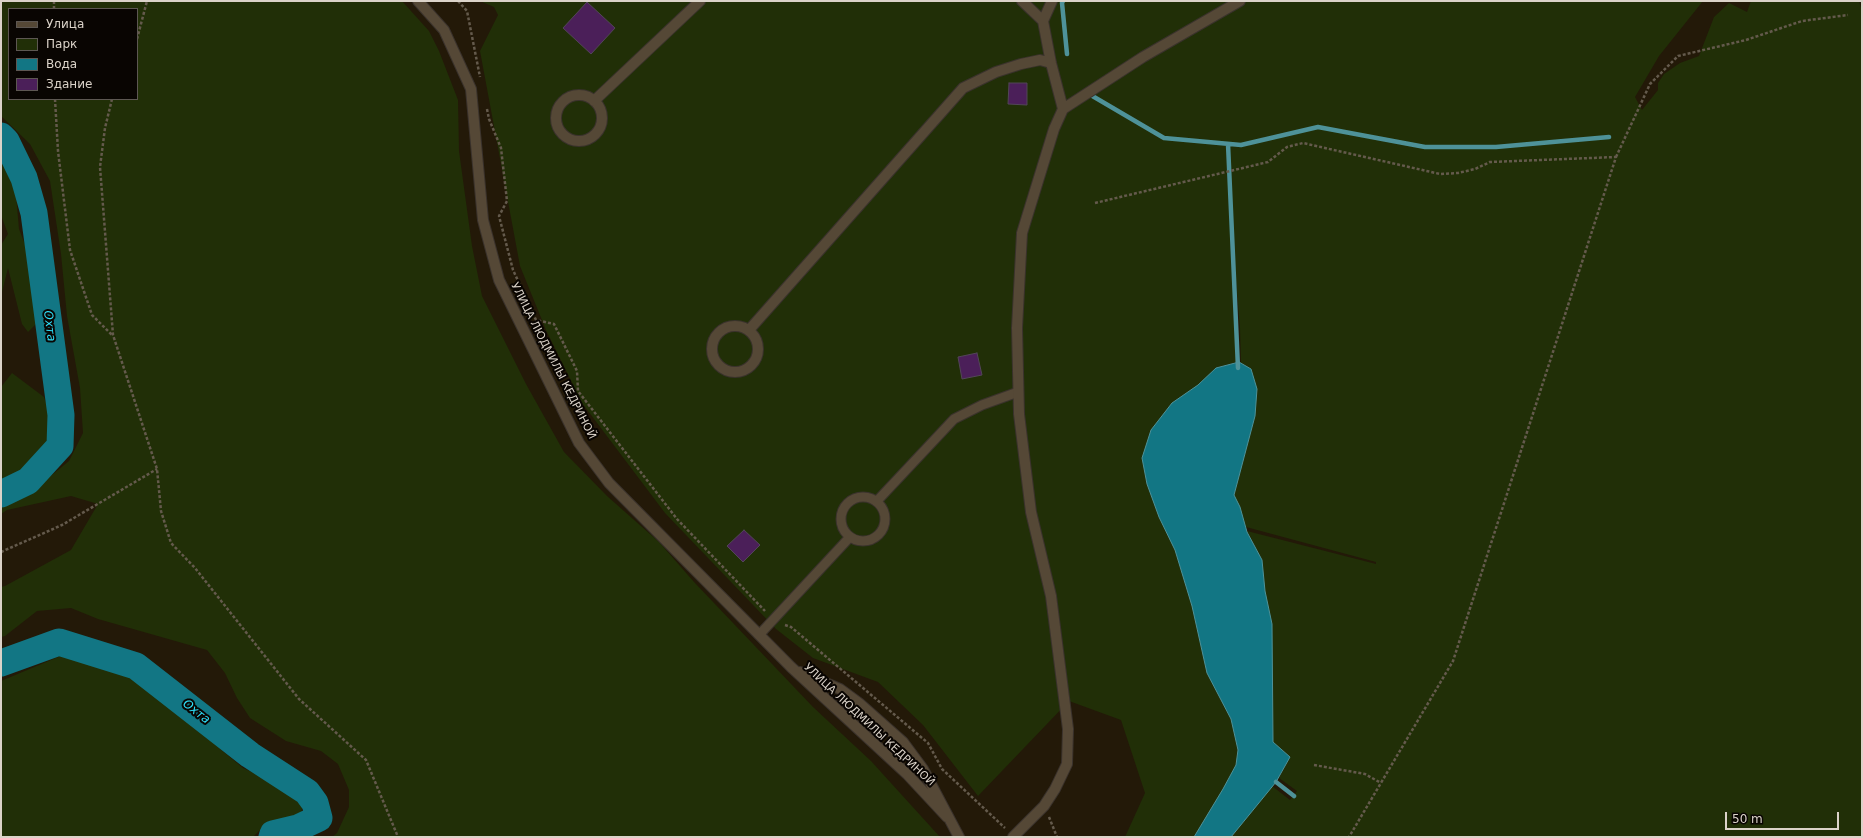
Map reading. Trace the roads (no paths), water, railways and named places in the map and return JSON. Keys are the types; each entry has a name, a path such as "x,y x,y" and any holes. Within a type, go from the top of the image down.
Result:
{"street":[{"name":"УЛИЦА ЛЮДМИЛЫ КЕДРИНОЙ","path":"418,1 444,30 471,89 483,220 499,280 578,443 609,483 791,667 907,774 947,817"},
{"path":"594,101 700,1"},
{"path":"1022,1 1044,21"},
{"path":"1052,1 1044,21 1051,63 1063,109"},
{"path":"1013,837 1044,806 1055,789 1067,764 1068,729 1051,596 1031,512 1019,414 1017,328 1022,233 1054,129 1063,109 1143,57 1240,1"},
{"path":"749,330 963,88 996,72 1021,64 1040,60 1051,63"},
{"path":"571,94 590,96 594,101 602,110 600,129 586,141 567,139 555,125 557,106 571,94"},
{"path":"727,327 742,327 749,330 758,343 759,350 753,365 743,371 732,373 724,370 714,359 712,351 715,337 727,327"},
{"name":"УЛИЦА ЛЮДМИЛЫ КЕДРИНОЙ","path":"791,667 840,690 859,703 903,742 923,769 947,817 959,837"}],"lane":[{"path":"877,501 954,419 982,405 1018,392"},
{"path":"863,497 877,501 885,513 884,527 876,538 862,542 849,538 841,526 842,512 850,501 863,497"},
{"path":"759,635 849,538"}],"water":[{"path":"1239,362 1251,369 1257,389 1255,416 1234,495 1240,507 1247,532 1262,560 1265,591 1272,624 1273,742 1290,757 1276,782 1231,837 1194,837 1236,765 1238,750 1231,719 1207,673 1192,606 1175,550 1159,517 1147,484 1142,458 1151,430 1172,403 1198,385 1216,368"}],"waterway":[{"path":"1063,1 1067,54"},
{"path":"1089,94 1164,138 1241,145 1318,127 1425,147 1496,147 1609,137"},
{"name":"Охта","path":"1,136 6,141 24,178 34,213 61,415 60,446 28,481 1,494"},
{"path":"1228,144 1238,368"},
{"name":"Охта","path":"1,663 59,642 136,666 250,755 307,792 315,803 319,818 298,828 273,834 272,837"},
{"path":"1276,782 1294,796"}]}
